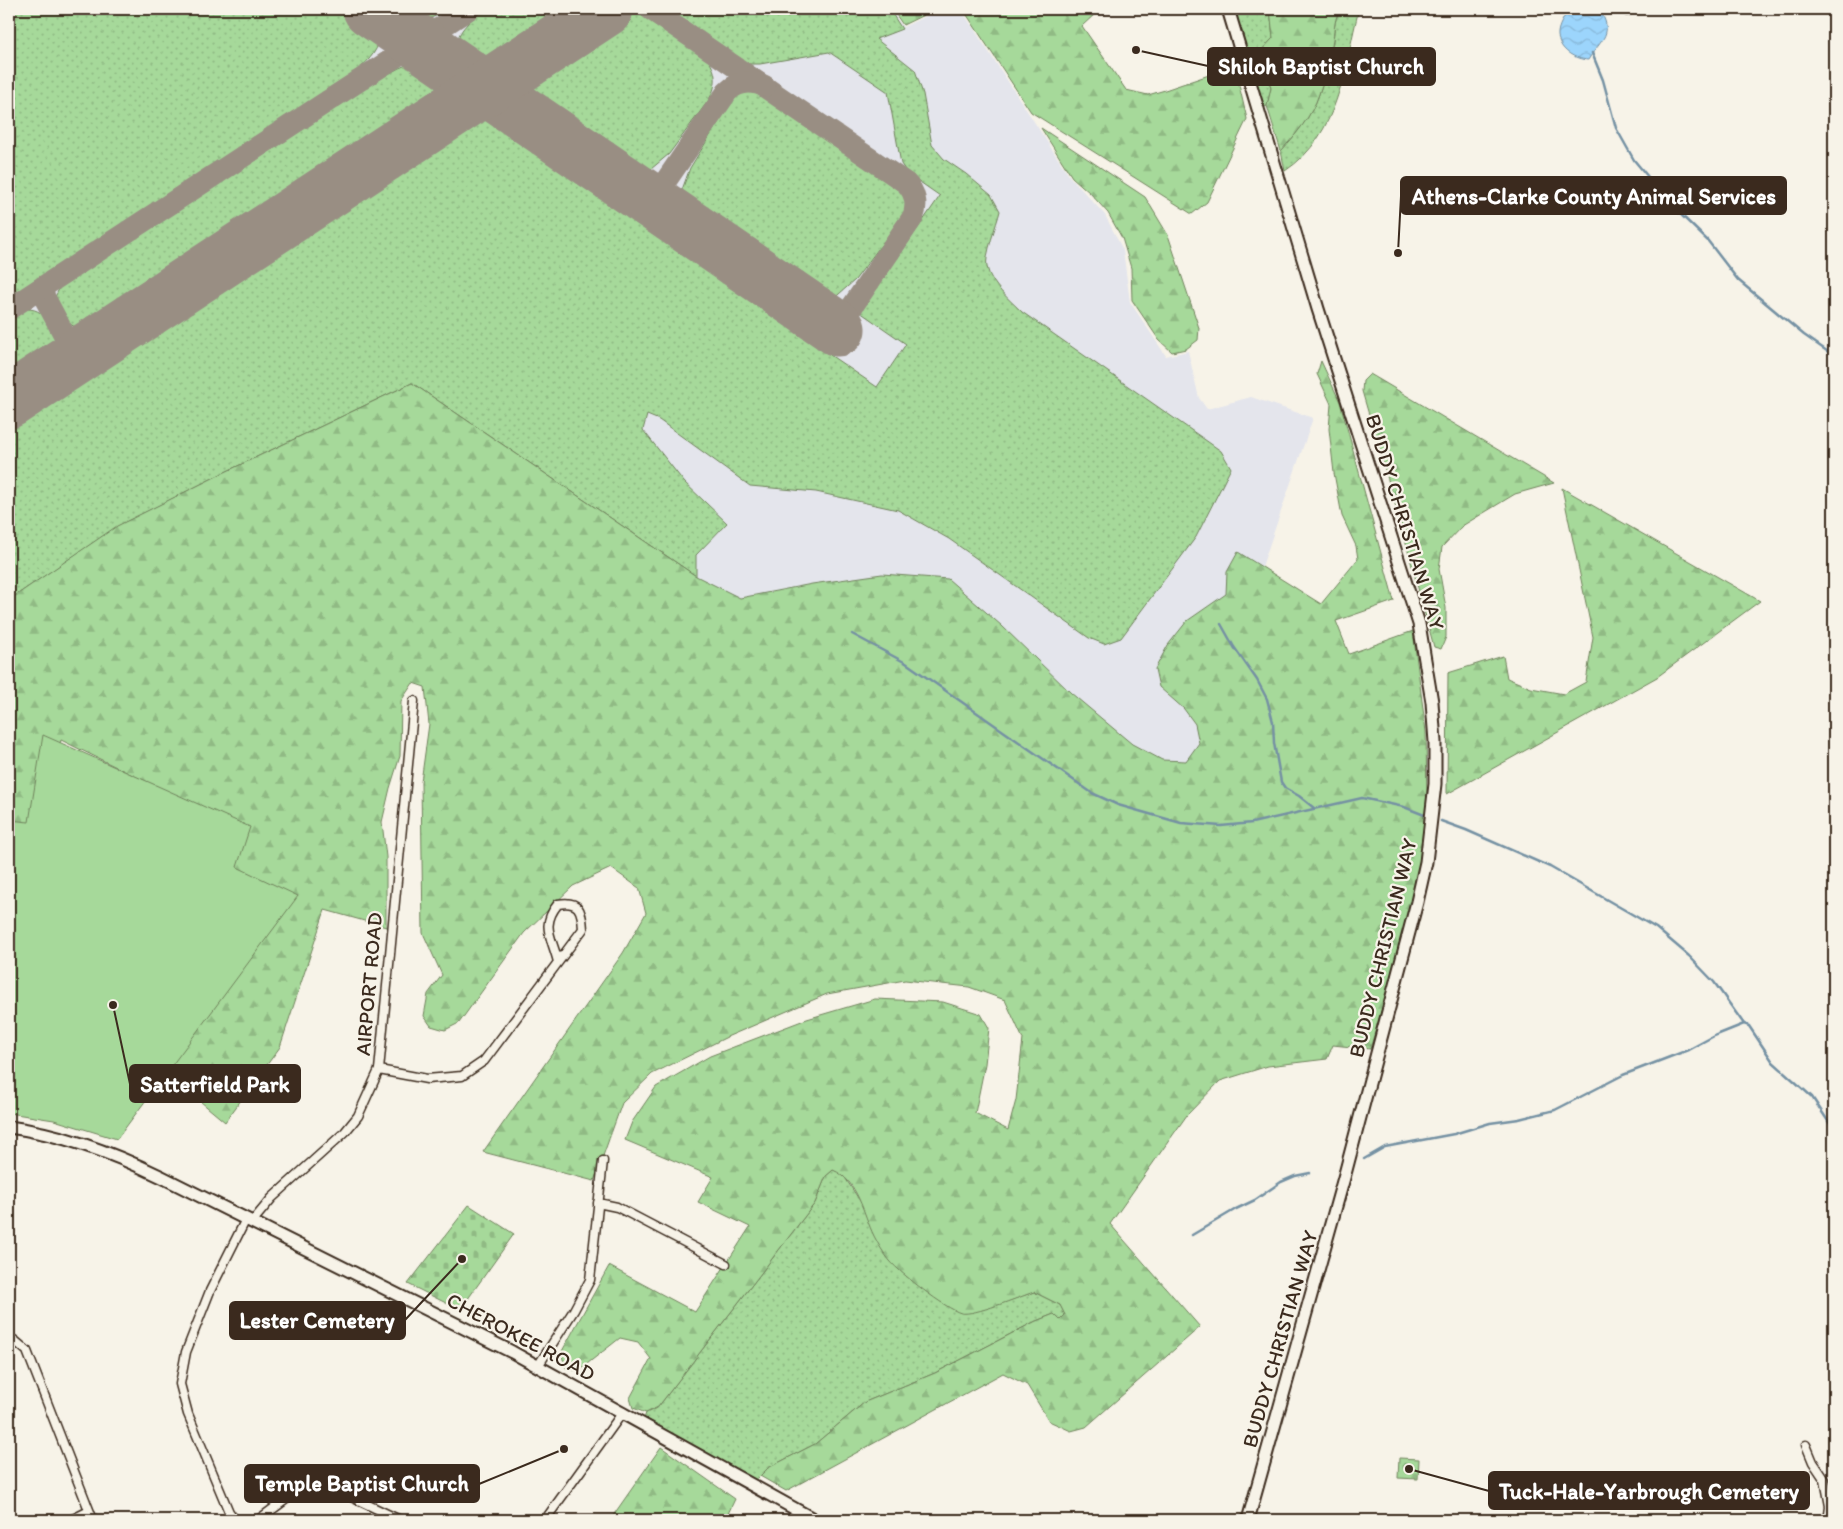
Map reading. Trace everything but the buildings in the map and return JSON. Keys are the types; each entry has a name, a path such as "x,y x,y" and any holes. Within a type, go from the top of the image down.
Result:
{"street":[{"name":"BUDDY CHRISTIAN WAY","path":"1228,9 1318,309 1420,624 1432,702 1435,742 1435,784 1431,822 1426,862 1417,902 1345,1174 1248,1520"},
{"name":"AIRPORT ROAD","path":"235,1520 229,1512 188,1414 180,1384 186,1352 210,1291 249,1221 345,1132 358,1116 379,1070 414,701"},
{"path":"379,1070 427,1079 462,1076 484,1061 583,929 582,916 578,907 568,902 558,904 551,913 548,922 558,962"},
{"name":"CHEROKEE ROAD","path":"9,1127 63,1137 124,1159 538,1366 815,1520"},
{"path":"538,1366 574,1310 590,1280 603,1161"},
{"path":"598,1202 617,1207 726,1264"},
{"path":"9,1338 27,1351 93,1520"},
{"path":"545,1520 623,1412"},
{"path":"1806,1445 1813,1462 1825,1480 1830,1506 1828,1520"},
{"path":"258,1520 285,1500 302,1491 323,1490 343,1492 400,1520"},
{"path":"71,1520 89,1511"}],"shaded area":[{"path":"9,9 890,9 903,27 941,9 961,9 1070,177 1105,215 1123,250 1130,302 1166,356 1188,351 1199,398 1207,409 1251,397 1313,418 1184,794 9,617"}],"green space":[{"path":"9,9 335,9 380,39 363,66 316,101 9,302"},
{"path":"402,9 451,9 422,22"},
{"path":"484,9 572,9 484,65 457,46 457,40 462,30"},
{"path":"667,9 889,9 902,29 876,39 915,70 923,94 932,145 944,159 991,195 1000,211 989,248 987,262 992,280 1022,312 1221,451 1231,468 1196,537 1121,638 1104,644 1089,638 949,539 898,510 816,492 750,486 659,420 647,415 643,430 684,482 727,523 696,555 696,576 412,383 223,473 118,526 9,600 9,422 484,110 834,349 830,355 877,387 906,344 860,312 940,196 907,173 901,164 888,92 829,52 760,64 748,64"},
{"path":"892,9 936,9 903,25"},
{"path":"963,9 1104,9 1096,13 1082,26 1126,90 1148,95 1209,75 1226,64 1231,68 1239,85 1247,119 1207,202 1192,214 1031,112"},
{"path":"1232,9 1270,9 1273,38 1259,53 1271,88 1267,106 1261,109"},
{"path":"1270,9 1340,9 1335,22 1326,70 1316,102 1303,124 1281,151 1267,106 1271,88 1259,53 1273,38"},
{"path":"1340,9 1359,9 1337,98 1329,119 1318,139 1303,156 1285,171 1281,151 1303,124 1316,102 1326,70 1335,22"},
{"path":"636,10 708,60 715,75 715,85 708,101 669,154 645,174 518,88"},
{"path":"414,62 449,88 90,326 83,328 71,325 62,316 58,310 55,297 61,285 356,92 399,68"},
{"path":"744,91 758,93 899,190 905,199 906,206 902,217 855,280 831,301 679,198 690,168 734,97"},
{"path":"1041,128 1145,197 1168,235 1199,328 1198,340 1186,349 1172,352 1159,340 1132,300 1131,268 1122,238 1108,213 1072,177"},
{"path":"27,309 40,312 49,322 55,335 54,345 46,354 9,379 9,319"},
{"path":"1321,361 1340,402 1394,601 1336,621 1349,654 1413,631 1426,732 1427,806 1419,882 1370,1049 1333,1045 1327,1059 1268,1066 1220,1081 1187,1115 1110,1224 1200,1327 1086,1427 1071,1431 1049,1421 1027,1385 1003,1373 786,1491 760,1476 768,1468 815,1444 865,1402 935,1373 1036,1321 1054,1314 1060,1320 1065,1315 1060,1305 1034,1292 976,1312 961,1313 945,1305 913,1282 890,1261 874,1236 854,1189 848,1181 833,1170 826,1176 815,1203 658,1407 646,1413 633,1408 630,1398 651,1359 638,1342 620,1338 578,1371 566,1368 561,1353 609,1266 695,1312 750,1227 698,1202 713,1177 625,1140 632,1122 656,1087 710,1056 807,1019 875,999 943,1002 981,1014 989,1028 985,1064 975,1113 1008,1130 1016,1100 1023,1039 1005,1000 969,987 905,980 827,994 729,1036 652,1074 622,1103 594,1181 483,1152 623,953 646,913 639,888 611,868 573,886 524,933 459,1023 445,1030 431,1026 424,1016 428,994 442,975 423,933 421,782 429,724 425,687 413,683 401,701 400,756 382,822 386,857 386,927 325,910 280,1047 225,1122 158,1066 234,873 245,830 61,740 43,823 9,824 9,600 117,526 412,383 696,576 740,598 812,584 882,574 948,579 1002,626 1071,693 1132,744 1162,760 1186,761 1199,743 1195,724 1184,709 1159,687 1155,669 1168,645 1187,621 1226,594 1227,572 1238,552 1321,604 1358,559 1356,546 1342,516 1334,473 1329,429 1331,404 1317,374"},
{"path":"1370,374 1554,483 1515,494 1462,526 1442,547 1439,569 1446,608 1446,637 1441,649 1434,647 1362,391 1363,381"},
{"path":"1562,488 1760,601 1657,677 1447,794 1448,673 1503,656 1507,678 1531,688 1564,694 1586,682 1593,637"},
{"path":"43,735 250,827 237,867 298,896 117,1139 54,1120 9,1113 9,820 29,822"},
{"path":"833,1170 842,1173 862,1204 874,1235 981,1310 1034,1292 1060,1305 1066,1316 1060,1320 1054,1314 1036,1321 935,1373 865,1402 815,1444 768,1468 754,1482 644,1419 646,1413 658,1407 815,1203 826,1176"},
{"path":"469,1205 514,1234 460,1310 408,1284"},
{"path":"661,1447 735,1499 725,1520 610,1520"},
{"path":"1399,1458 1419,1459 1418,1479 1398,1478"}],"water":[{"path":"1569,9 1599,9 1604,17 1606,24 1605,36 1588,60 1578,58 1569,53 1559,41 1559,29"}],"waterway":[{"path":"1592,53 1603,80 1616,128 1634,160 1673,207 1708,241 1738,280 1804,335 1834,356"},
{"path":"1221,624 1267,699 1273,722 1274,743 1281,782 1285,788 1314,808"},
{"path":"852,634 906,663 1092,793 1118,805 1181,823 1221,826 1252,823 1362,798 1404,807 1427,816"},
{"path":"1441,821 1550,867 1656,928 1689,956 1714,982 1744,1024 1749,1026 1773,1062 1812,1097 1834,1130"},
{"path":"1364,1159 1385,1147 1454,1134 1490,1123 1519,1119 1555,1110 1623,1075 1688,1050 1714,1036 1744,1024"},
{"path":"1192,1235 1255,1200 1281,1182 1295,1176 1310,1173"}],"taxiway":[{"path":"9,309 469,9"},
{"path":"650,9 906,183 912,190 915,198 913,217 837,329"},
{"path":"652,201 727,92 740,84 750,82 765,86"},
{"path":"40,289 76,357"}],"runway":[{"path":"370,9 838,329"},
{"path":"9,401 606,9"}],"place":[{"name":"Shiloh Baptist Church","path":"1136,50"},
{"name":"Athens-Clarke County Animal Services","path":"1398,253"},
{"name":"Satterfield Park","path":"113,1005"},
{"name":"Lester Cemetery","path":"462,1259"},
{"name":"Temple Baptist Church","path":"564,1449"},
{"name":"Tuck-Hale-Yarbrough Cemetery","path":"1409,1469"}]}
